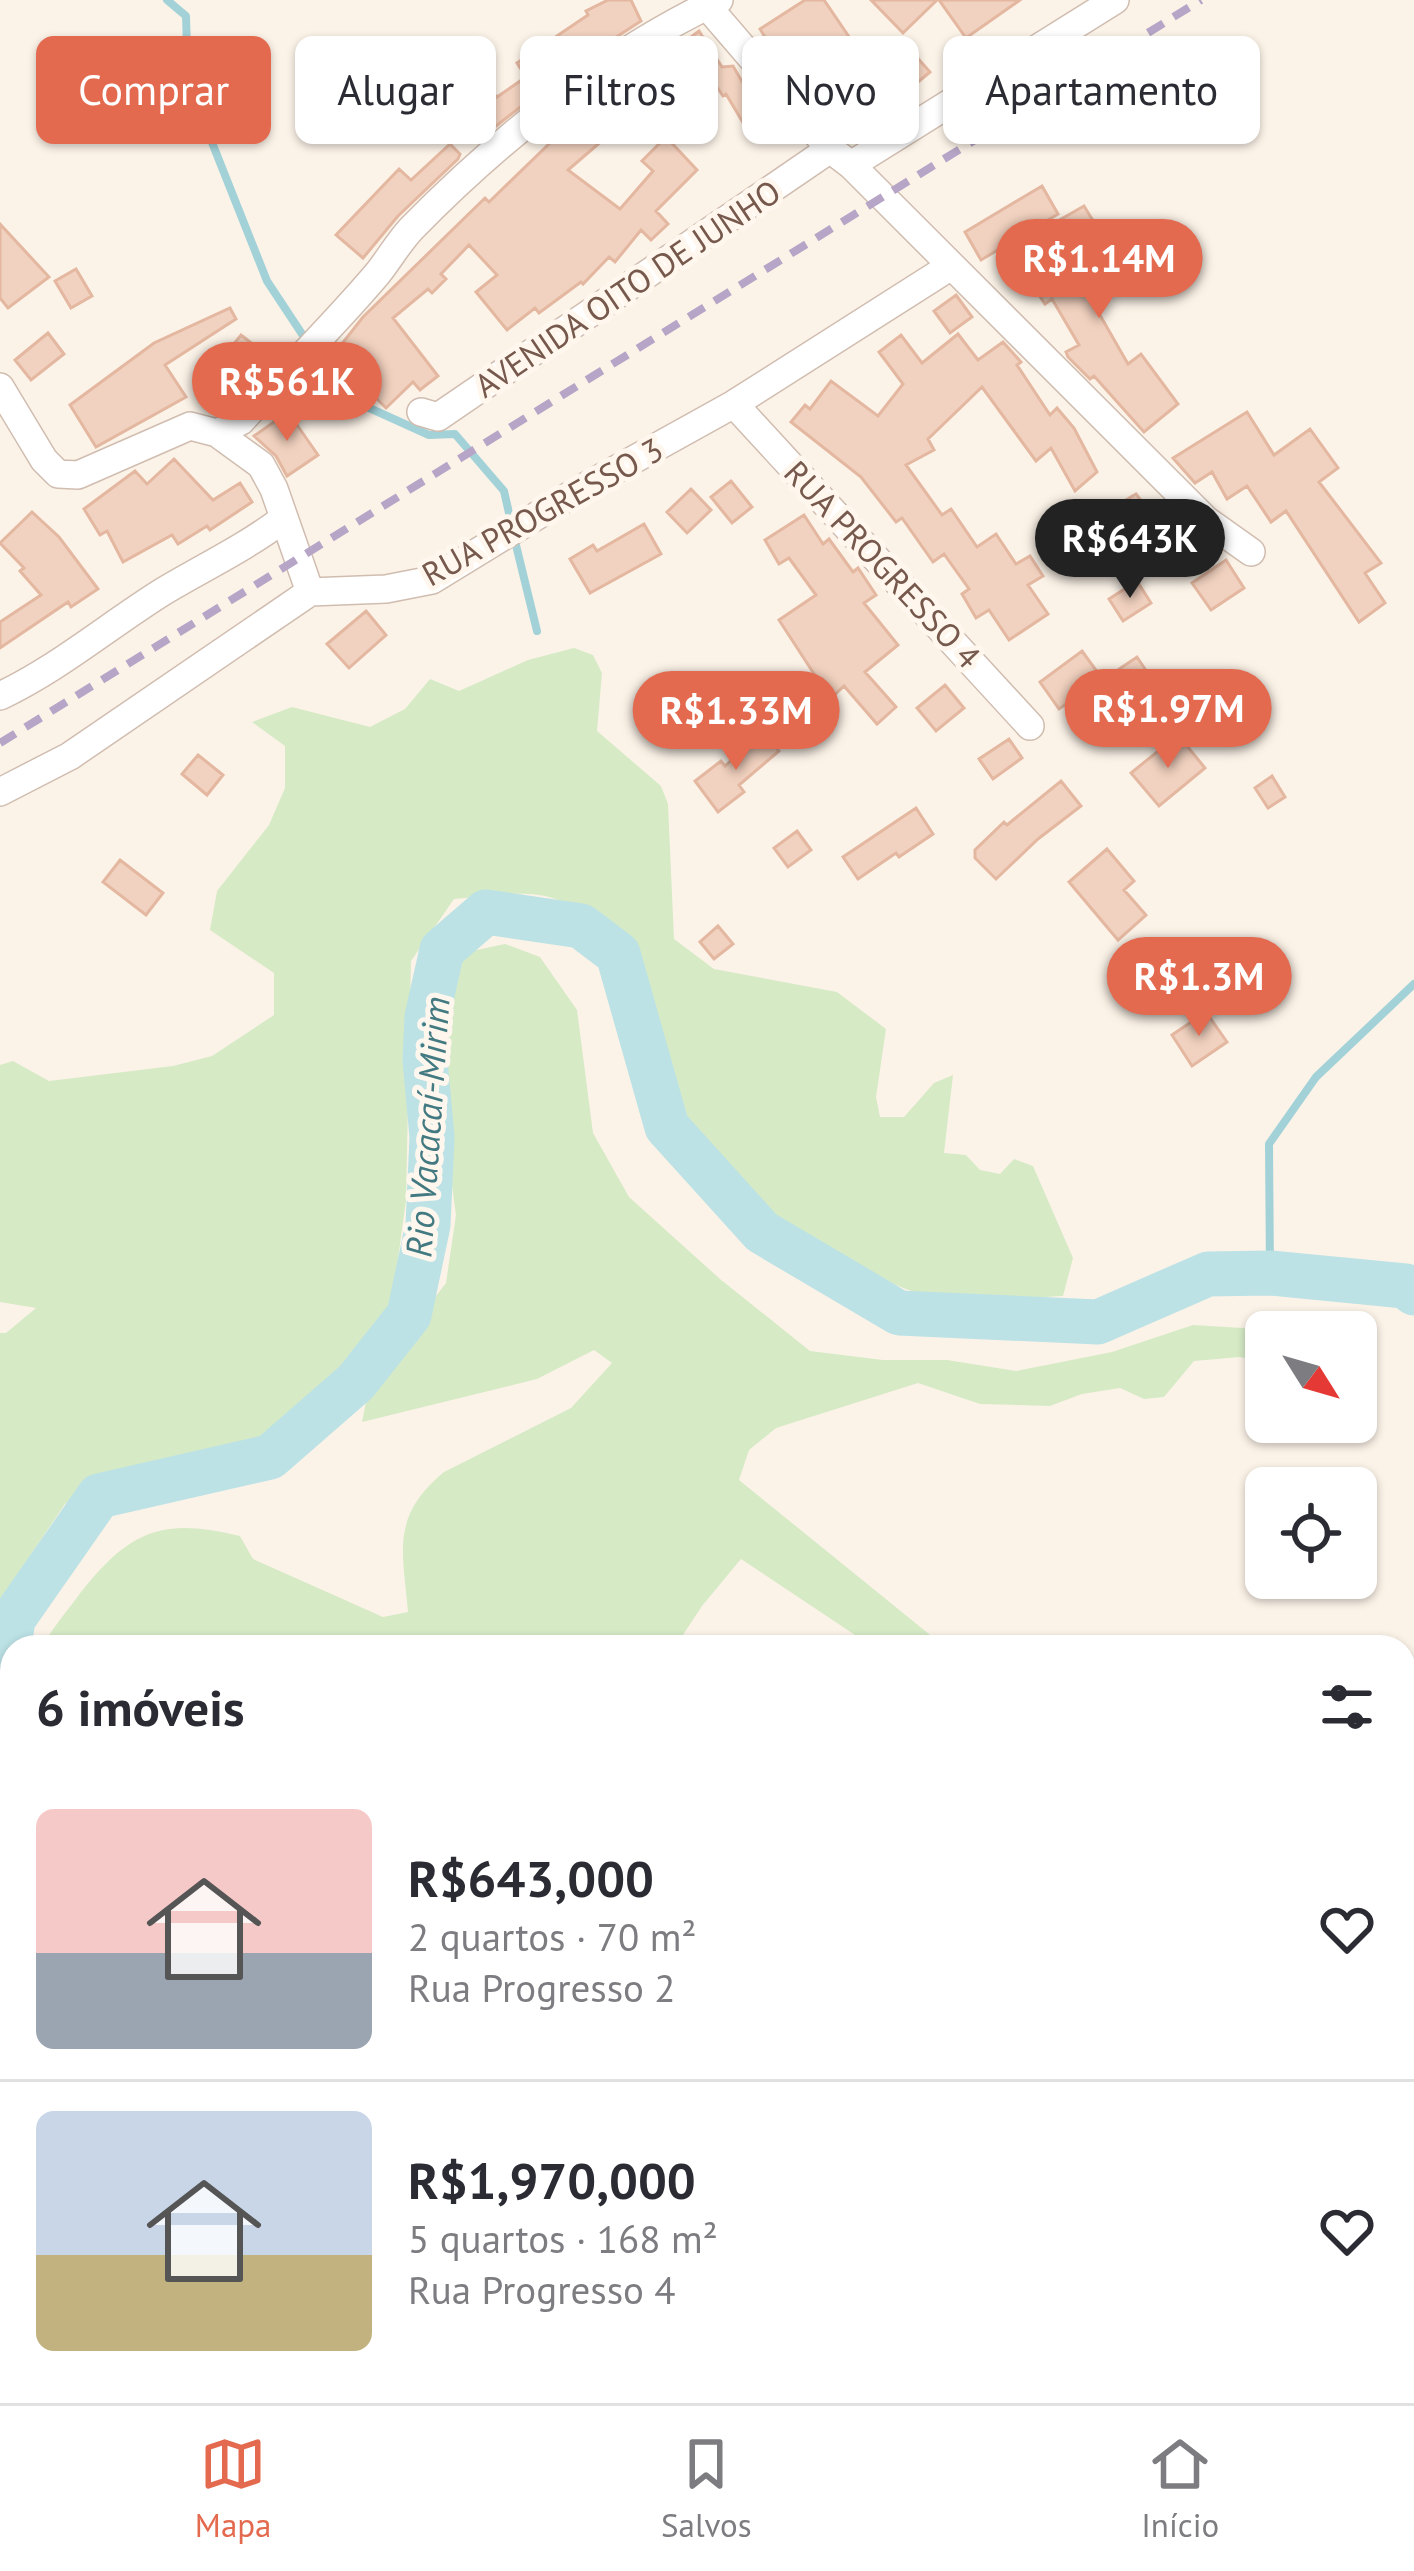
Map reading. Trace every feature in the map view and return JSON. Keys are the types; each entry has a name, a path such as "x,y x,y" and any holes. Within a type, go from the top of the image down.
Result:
{"street":[{"name":"AVENIDA OITO DE JUNHO","path":"422,412 438,417 840,157 1114,0"},
{"path":"218,433 241,421 377,274 408,232 483,161 550,105 713,3 840,157 1206,520 1251,552"},
{"name":"RUA PROGRESSO 3","path":"310,592 386,589 432,580 579,490 734,404 951,266"},
{"path":"0,387 58,475 78,476 190,425 218,433 261,465 310,592 70,756 0,792"},
{"name":"RUA PROGRESSO 4","path":"734,404 1030,726"},
{"path":"0,696 33,681 163,592 246,546 283,519"}],"green space":[{"path":"574,648 593,655 602,673 597,731 661,786 668,804 674,939 714,969 837,992 886,1029 876,1097 880,1117 904,1117 934,1083 953,1075 944,1153 966,1155 980,1170 1000,1174 1014,1159 1033,1166 1073,1258 1063,1296 944,1300 872,1274 790,1228 718,1171 670,1112 659,1084 637,977 601,927 566,903 547,897 509,894 454,899 411,961 406,1200 392,1303 358,1353 260,1442 187,1467 96,1478 65,1504 0,1600 0,1333 36,1308 0,1302 0,1065 13,1061 49,1081 173,1066 212,1056 274,1015 274,973 210,930 217,891 269,825 285,788 285,746 252,722 292,707 370,727 405,709 430,679 459,691 528,660"},
{"path":"505,944 540,957 577,1010 593,1133 629,1197 810,1351 883,1360 947,1360 1016,1371 1112,1352 1193,1325 1245,1328 1245,1358 1194,1361 1164,1397 1144,1399 1120,1388 1082,1394 1050,1406 980,1404 918,1383 776,1428 749,1450 739,1480 930,1635 855,1635 741,1559 683,1635 50,1635 116,1554 133,1542 169,1529 240,1536 253,1559 383,1617 408,1612 404,1536 415,1504 427,1488 444,1472 571,1408 612,1363 594,1350 537,1379 362,1422 370,1382 446,1283 456,1215 439,1092 456,968 467,952"}],"building":[{"path":"608,0 631,0 641,21 618,36 557,36 588,15 586,11"},
{"path":"805,0 824,0 848,36 764,36 760,29"},
{"path":"871,0 937,0 903,33"},
{"path":"939,0 1020,0 969,36"},
{"path":"919,60 930,72 919,81"},
{"path":"718,61 722,67 733,66 742,81 742,121 718,88"},
{"path":"520,81 520,107 496,126 496,96"},
{"path":"450,144 460,154 363,258 336,235 399,169 411,180"},
{"path":"549,144 598,144 568,170 620,209 653,171 642,161 659,144 673,144 697,170 656,211 668,224 651,240 641,230 615,262 609,257 583,284 539,313 535,308 507,330 476,292 497,275 469,245 441,274 446,279 432,293 428,289 393,318 438,376 420,390 413,382 386,408 370,392 376,385 337,350 363,317 485,198 489,202"},
{"path":"1042,186 1058,214 981,260 965,232"},
{"path":"1084,206 1103,237 1110,233 1134,254 1081,282 1128,364 1141,354 1178,404 1144,432 1094,376 1090,379 1068,357 1066,352 1079,345 1052,299 1045,304 1028,278 1073,250 1056,222"},
{"path":"0,224 49,277 8,308 0,298"},
{"path":"76,269 92,296 71,308 55,281"},
{"path":"956,295 972,317 950,333 934,311"},
{"path":"230,308 236,319 165,365 186,397 96,447 70,405 154,343"},
{"path":"48,333 64,354 31,380 15,360"},
{"path":"958,334 978,360 1003,342 1021,362 1017,365 1050,415 1057,408 1074,428 1097,472 1075,491 1051,448 1036,461 982,387 928,439 934,450 906,465 942,515 951,509 977,547 996,534 1016,564 1030,556 1043,576 1028,585 1048,614 1009,640 989,610 976,618 962,594 969,589 944,554 933,562 902,518 896,522 861,477 791,422 805,405 810,409 831,381 878,416 903,384 879,352 901,335 922,363"},
{"path":"241,335 263,352 244,376 237,370 222,389 211,372"},
{"path":"288,412 318,455 287,476 276,456 254,436"},
{"path":"1247,412 1274,455 1310,429 1338,468 1319,482 1381,563 1365,573 1385,603 1359,622 1286,511 1271,522 1247,486 1227,499 1212,472 1195,483 1173,458"},
{"path":"174,459 213,500 240,483 252,502 210,530 207,526 178,544 172,535 123,562 107,531 100,535 84,509 135,471 147,484"},
{"path":"731,481 752,507 732,523 711,497"},
{"path":"691,489 711,510 687,533 667,512"},
{"path":"1136,494 1175,544 1140,567 1101,515"},
{"path":"32,512 59,537 98,589 71,607 68,602 0,648 0,622 41,595 0,543"},
{"path":"804,515 823,544 829,539 853,572 858,568 876,595 864,603 898,645 865,672 896,707 877,724 844,686 828,701 810,682 816,677 779,620 816,595 789,558 779,564 765,540"},
{"path":"644,524 661,554 590,593 570,559 593,545 597,551"},
{"path":"1226,560 1244,588 1211,610 1192,583"},
{"path":"1137,581 1151,603 1123,621 1109,599"},
{"path":"366,611 386,635 349,668 327,644"},
{"path":"1082,651 1103,680 1137,657 1157,687 1087,734 1066,704 1059,709 1040,682"},
{"path":"945,685 964,708 936,731 917,708"},
{"path":"763,732 779,751 739,785 744,792 718,812 695,781 721,761 725,766"},
{"path":"1178,735 1205,768 1159,806 1131,773"},
{"path":"1009,739 1022,758 993,779 979,759"},
{"path":"198,755 223,775 207,795 182,774"},
{"path":"1272,776 1285,797 1268,808 1255,788"},
{"path":"1061,781 1081,806 996,879 975,858 975,850 1004,822 1007,825"},
{"path":"916,808 933,834 858,879 843,857"},
{"path":"797,831 811,850 788,867 774,848"},
{"path":"1107,849 1134,881 1124,890 1146,915 1118,940 1069,882"},
{"path":"120,860 163,893 146,915 103,882"},
{"path":"718,926 733,944 714,959 700,942"},
{"path":"1206,1012 1227,1042 1192,1066 1172,1035"}],"waterway":[{"path":"167,0 186,16 188,82 267,281 306,340"},
{"path":"315,352 345,397 429,435 455,434 504,491 511,522"},
{"path":"514,537 537,631"},
{"name":"Rio Vacacaí-Mirim","path":"11,1635 13,1619 99,1496 270,1457 356,1382 409,1315 428,1225 432,1137 425,1060 427,1017 442,950 486,912 581,926 618,954 667,1127 762,1232 899,1313 1098,1322 1208,1274 1270,1273 1405,1286 1414,1293"},
{"path":"1270,1273 1269,1144 1316,1077 1414,984"}],"railway":[{"path":"0,743 1201,0"}]}
